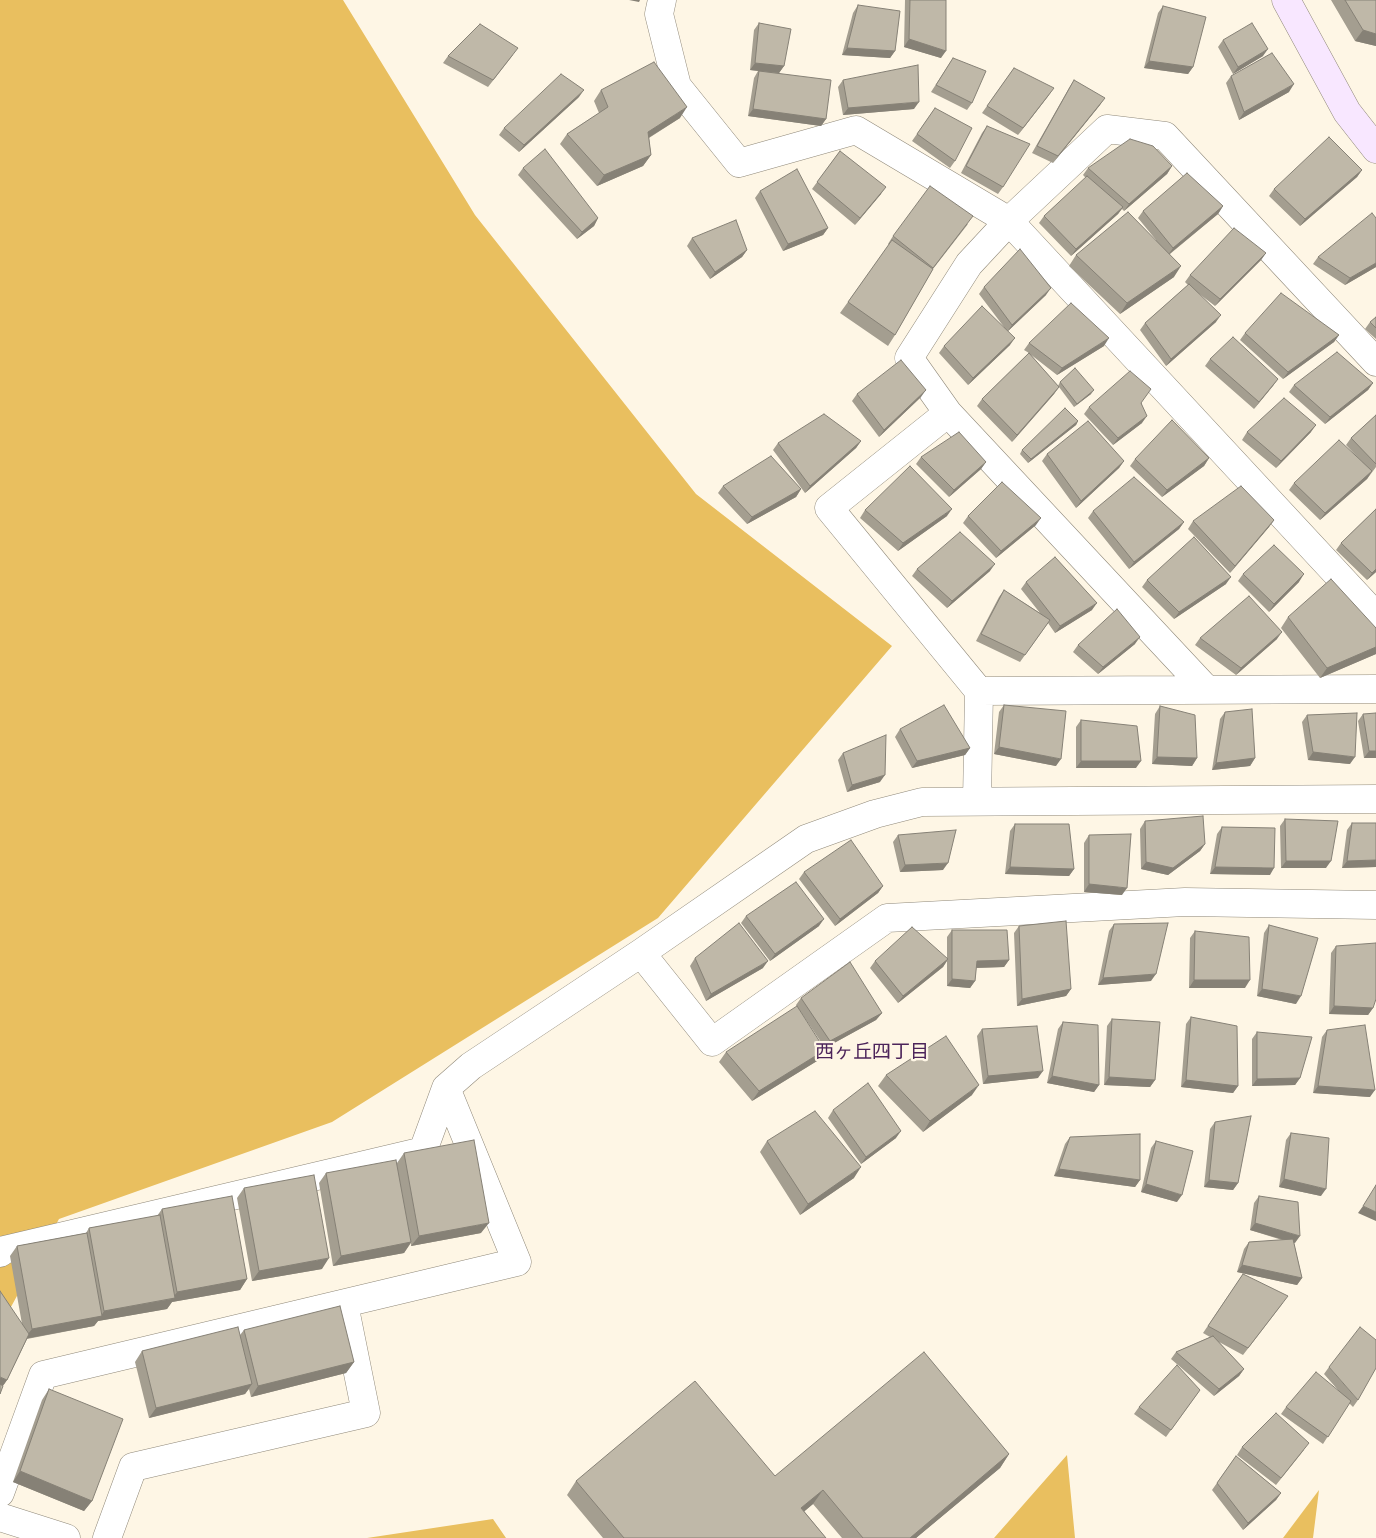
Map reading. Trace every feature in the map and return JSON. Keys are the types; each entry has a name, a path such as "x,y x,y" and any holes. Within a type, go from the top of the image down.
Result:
{"street":[{"path":"662,0 659,14 677,86 739,163 856,130 1008,221 1376,616"},
{"path":"1286,0 1347,112 1376,149"},
{"path":"1207,690 948,413 909,358 969,264 1008,221 1107,129 1165,136 1376,362"},
{"path":"948,413 829,508 979,691 978,801"},
{"path":"979,691 1376,689"},
{"path":"0,1253 4,1250 423,1151 446,1088 471,1066 641,953 806,839 875,814 922,802 1376,799"},
{"path":"641,953 712,1042 887,918 1185,902 1376,904"},
{"path":"0,1493 43,1375 517,1262 446,1088"},
{"path":"107,1538 134,1467 366,1413 344,1304"},
{"path":"0,1517 66,1538"}],"shaded area":[{"path":"0,0 343,0 475,215 696,494 892,646 658,918 332,1122 59,1219 0,1327"},
{"path":"1067,1455 1075,1538 994,1538"},
{"path":"1319,1490 1313,1538 1283,1538"},
{"path":"493,1519 506,1538 367,1538"}],"building":[{"path":"910,0 946,0 946,51 909,39"},
{"path":"1345,0 1376,0 1376,34 1363,30"},
{"path":"858,5 900,11 895,51 847,48"},
{"path":"1163,6 1206,17 1193,67 1149,61"},
{"path":"759,23 791,29 784,66 755,63"},
{"path":"1252,23 1268,49 1238,67 1223,40"},
{"path":"480,24 518,48 493,80 448,56"},
{"path":"1272,53 1294,84 1244,112 1231,76"},
{"path":"953,58 986,71 972,103 936,85"},
{"path":"654,62 687,107 648,132 651,155 604,175 567,134 608,107 601,90"},
{"path":"918,65 919,102 848,108 843,80"},
{"path":"1014,68 1054,88 1023,128 987,106"},
{"path":"759,71 831,80 826,119 753,109"},
{"path":"561,74 584,90 524,145 504,128"},
{"path":"1074,80 1105,98 1058,156 1037,146"},
{"path":"935,108 972,128 955,161 917,134"},
{"path":"987,126 1030,144 1003,187 966,166"},
{"path":"1329,137 1362,170 1305,219 1274,189"},
{"path":"1130,139 1153,146 1172,166 1129,204 1088,168"},
{"path":"545,149 598,218 582,232 523,168"},
{"path":"840,151 886,187 860,218 817,182"},
{"path":"797,169 828,228 788,244 760,191"},
{"path":"1187,173 1223,206 1173,248 1143,211"},
{"path":"1087,176 1123,207 1076,249 1044,216"},
{"path":"930,186 973,216 933,268 893,236"},
{"path":"1128,212 1181,266 1127,303 1076,255"},
{"path":"1372,213 1376,218 1376,263 1350,278 1318,257"},
{"path":"736,220 747,250 715,272 692,238"},
{"path":"1234,228 1266,253 1220,299 1190,275"},
{"path":"892,240 933,269 895,335 848,302"},
{"path":"1020,249 1051,288 1012,325 984,287"},
{"path":"1189,284 1221,315 1171,359 1145,323"},
{"path":"1281,293 1339,335 1288,372 1245,333"},
{"path":"1071,303 1109,338 1062,368 1029,343"},
{"path":"982,306 1015,338 973,378 944,346"},
{"path":"1376,317 1376,328 1370,322"},
{"path":"1233,337 1278,379 1259,402 1210,359"},
{"path":"1337,352 1373,383 1330,417 1294,385"},
{"path":"1029,353 1059,387 1017,435 982,399"},
{"path":"901,360 926,390 884,430 857,394"},
{"path":"1075,368 1094,390 1077,404 1060,382"},
{"path":"1130,371 1151,389 1141,403 1147,416 1118,438 1089,407"},
{"path":"1284,398 1316,425 1281,461 1247,432"},
{"path":"1065,408 1078,421 1031,459 1022,450"},
{"path":"824,414 861,441 810,486 778,443"},
{"path":"1376,415 1376,464 1351,438"},
{"path":"1172,420 1209,458 1167,490 1135,459"},
{"path":"1088,421 1124,461 1081,501 1047,454"},
{"path":"959,432 986,462 954,490 921,457"},
{"path":"1339,440 1372,471 1325,513 1294,483"},
{"path":"771,456 801,489 752,517 723,486"},
{"path":"910,466 952,509 903,543 865,510"},
{"path":"1134,477 1184,522 1134,562 1093,511"},
{"path":"1002,482 1041,518 1001,551 968,516"},
{"path":"1241,486 1274,520 1235,566 1193,521"},
{"path":"1376,509 1376,569 1372,573 1341,543"},
{"path":"960,532 995,564 952,601 917,569"},
{"path":"1194,537 1231,577 1179,612 1147,580"},
{"path":"1274,545 1304,574 1274,604 1243,574"},
{"path":"1055,557 1097,603 1060,626 1026,582"},
{"path":"1331,579 1376,628 1376,647 1327,668 1288,617"},
{"path":"1004,590 1050,620 1025,655 981,634"},
{"path":"1249,596 1282,632 1241,668 1200,638"},
{"path":"1117,609 1140,637 1103,667 1078,645"},
{"path":"944,705 970,748 917,761 900,729"},
{"path":"1004,705 1066,711 1061,759 999,747"},
{"path":"1160,706 1195,715 1197,758 1157,757"},
{"path":"1252,709 1255,758 1216,763 1225,712"},
{"path":"1357,713 1355,757 1313,752 1307,715"},
{"path":"1376,713 1376,751 1369,751 1363,714"},
{"path":"1081,720 1137,726 1141,761 1081,761"},
{"path":"886,735 885,775 852,785 843,753"},
{"path":"1203,816 1205,844 1173,868 1146,862 1145,821"},
{"path":"1285,819 1338,821 1331,861 1286,861"},
{"path":"1352,823 1376,823 1376,860 1347,861"},
{"path":"1015,824 1069,824 1074,869 1010,867"},
{"path":"1222,827 1275,828 1274,868 1215,867"},
{"path":"956,830 948,863 905,865 898,835"},
{"path":"1131,834 1127,888 1089,884 1089,835"},
{"path":"851,840 883,886 840,919 804,872"},
{"path":"796,882 824,919 775,954 746,916"},
{"path":"1066,921 1071,989 1022,999 1019,926"},
{"path":"739,923 768,961 711,994 695,958"},
{"path":"1168,923 1156,974 1103,978 1114,924"},
{"path":"1269,925 1318,938 1301,996 1262,989"},
{"path":"912,927 948,959 903,996 875,961"},
{"path":"952,930 1007,930 1009,960 977,961 975,981 952,979"},
{"path":"1195,931 1249,937 1250,980 1194,980"},
{"path":"1376,943 1376,999 1373,1008 1334,1006 1336,946"},
{"path":"850,962 882,1013 830,1041 801,998"},
{"path":"797,1006 825,1050 759,1091 726,1052"},
{"path":"1191,1017 1237,1026 1238,1086 1186,1080"},
{"path":"1112,1019 1160,1022 1155,1080 1109,1077"},
{"path":"1063,1022 1098,1025 1099,1085 1052,1076"},
{"path":"1365,1025 1375,1090 1318,1086 1327,1030"},
{"path":"1037,1026 1043,1071 988,1076 982,1029"},
{"path":"1257,1032 1312,1037 1300,1078 1257,1079"},
{"path":"946,1036 979,1085 930,1121 886,1075"},
{"path":"868,1083 901,1131 866,1157 833,1110"},
{"path":"815,1111 861,1167 808,1204 767,1141"},
{"path":"1251,1116 1238,1183 1209,1180 1215,1122"},
{"path":"1291,1133 1329,1138 1326,1189 1284,1179"},
{"path":"1140,1134 1140,1180 1059,1169 1070,1137"},
{"path":"474,1140 489,1223 419,1236 404,1153"},
{"path":"1156,1141 1193,1151 1182,1195 1146,1184"},
{"path":"396,1160 411,1242 341,1256 326,1173"},
{"path":"314,1175 329,1258 259,1271 244,1188"},
{"path":"1376,1185 1376,1212 1363,1206"},
{"path":"232,1196 247,1279 177,1292 162,1209"},
{"path":"1259,1196 1298,1202 1300,1236 1255,1223"},
{"path":"160,1215 175,1298 104,1311 89,1228"},
{"path":"87,1233 102,1316 32,1329 17,1246"},
{"path":"1293,1239 1302,1278 1242,1265 1249,1242"},
{"path":"1243,1274 1288,1296 1248,1348 1208,1326"},
{"path":"0,1291 29,1334 7,1380 0,1377"},
{"path":"340,1306 354,1362 258,1386 244,1330"},
{"path":"238,1327 252,1384 156,1408 142,1351"},
{"path":"1360,1327 1376,1340 1376,1368 1358,1400 1329,1367"},
{"path":"1213,1336 1244,1369 1219,1389 1176,1352"},
{"path":"924,1352 1009,1454 910,1538 863,1538 823,1490 801,1508 826,1538 624,1538 576,1481 695,1381 775,1476"},
{"path":"1177,1365 1200,1390 1171,1430 1139,1407"},
{"path":"1316,1372 1351,1401 1328,1437 1286,1407"},
{"path":"49,1389 123,1419 92,1501 20,1471"},
{"path":"1276,1413 1309,1443 1281,1478 1242,1447"},
{"path":"1236,1456 1281,1493 1248,1523 1217,1483"}],"district":[{"name":"西ヶ丘四丁目","path":"872,1053"}]}
